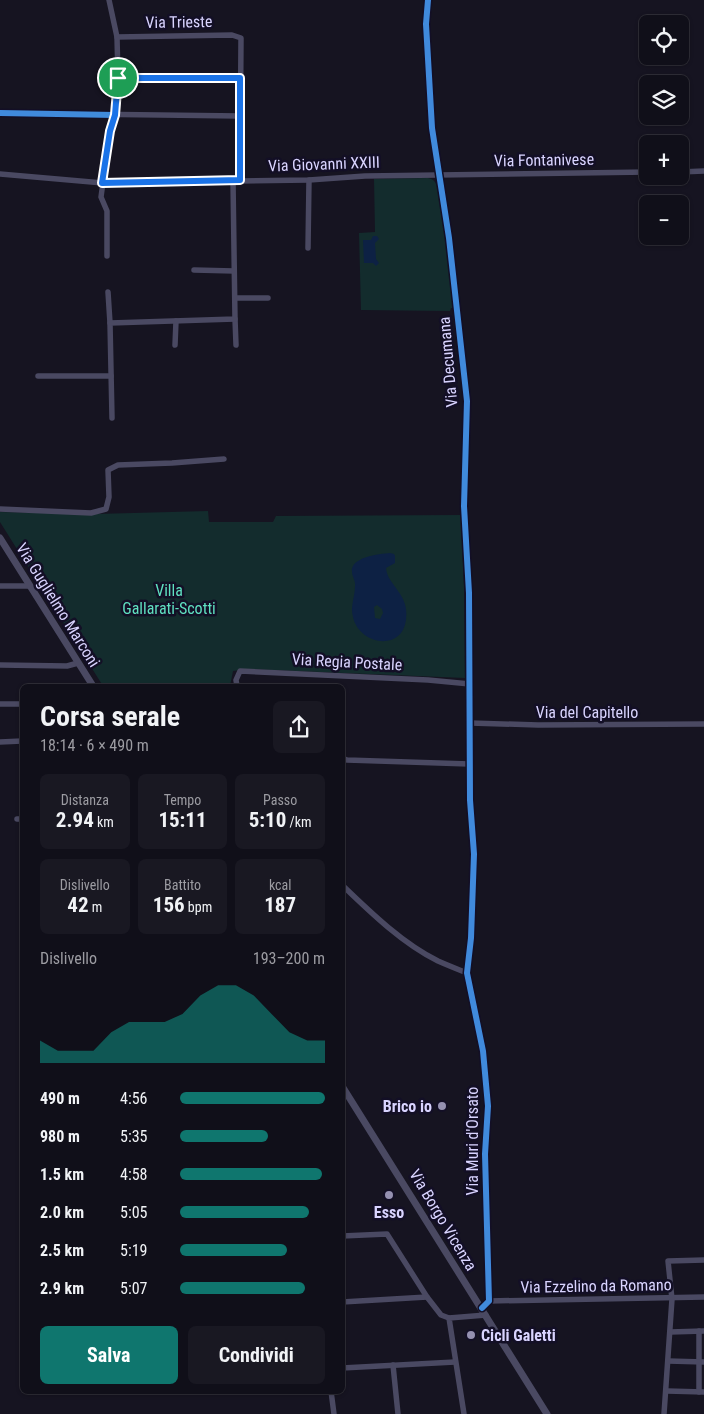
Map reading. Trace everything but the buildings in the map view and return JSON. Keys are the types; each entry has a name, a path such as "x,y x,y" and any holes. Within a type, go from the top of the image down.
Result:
{"street":[{"path":"107,256 107,211 101,197 110,131 115,115 118,78 117,37 109,0"},
{"name":"Via Decumana","path":"428,0 426,24 432,128 449,238 467,401 464,506 469,593 469,764"},
{"name":"Via Trieste","path":"117,37 232,35 240,38 240,78"},
{"path":"118,78 240,78 234,274 236,345"},
{"path":"0,113 240,116"},
{"path":"689,172 704,171"},
{"name":"Via Fontanivese","path":"440,175 639,172"},
{"name":"Via Giovanni XXIII","path":"0,174 102,183 309,180 365,176 440,175"},
{"path":"308,248 309,180"},
{"path":"194,270 234,274"},
{"path":"108,292 112,418"},
{"path":"235,298 268,298"},
{"path":"110,323 236,319"},
{"path":"175,345 176,321"},
{"path":"38,376 112,376"},
{"path":"0,509 92,513 106,509 109,496 108,470 118,465 172,464 224,459"},
{"name":"Via Guglielmo Marconi","path":"0,538 92,684"},
{"path":"0,586 30,586"},
{"path":"0,665 67,666 78,663"},
{"name":"Via Regia Postale","path":"237,684 236,680 240,671 428,680 470,684"},
{"path":"0,704 20,704"},
{"name":"Via del Capitello","path":"470,723 538,725 704,724"},
{"path":"0,742 20,741"},
{"path":"345,759 469,764"},
{"name":"Via Muri d'Orsato","path":"469,764 474,854 471,938 467,973 484,1051 488,1106 485,1154 489,1301"},
{"path":"345,888 401,937 436,960 467,973"},
{"name":"Via Borgo Vicenza","path":"345,1091 547,1414"},
{"path":"345,1236 387,1234 441,1315 449,1318 484,1312 489,1301"},
{"path":"664,1414 672,1299 668,1261 704,1260"},
{"path":"345,1302 428,1297"},
{"name":"Via Ezzelino da Romano","path":"489,1301 704,1298"},
{"path":"449,1318 464,1414"},
{"path":"667,1391 702,1392 702,1331 670,1332"},
{"path":"668,1361 702,1362"},
{"path":"345,1368 455,1362"},
{"path":"393,1365 398,1414"},
{"path":"331,1394 334,1414"}],"green space":[{"path":"428,178 434,181 437,188 455,308 451,308 450,311 361,310 359,233 375,232 374,179"},
{"name":"Villa Gallarati-Scotti","path":"208,511 209,522 273,522 276,516 461,515 465,678 247,669 233,671 230,684 102,684 0,522 0,512 96,514"}],"water":[{"path":"373,236 377,236 379,239 375,243 376,259 379,263 376,266 373,263 364,263 363,240 371,240"},
{"path":"390,553 395,556 395,563 386,568 387,574 405,603 406,620 403,630 397,637 380,641 371,639 363,634 353,617 352,605 355,584 352,572 356,563 366,557","holes":["377,605 382,609 383,613 380,619 375,618 374,607"]}],"cycle path":[{"path":"428,0 426,24 432,128 449,238 467,401 464,506 469,593 470,800 474,854 471,938 467,973 483,1051 488,1106 485,1154 489,1301 482,1308"},
{"path":"0,113 115,115"}],"place":[{"name":"Brico io","path":"442,1106"},
{"name":"Esso","path":"389,1195"},
{"name":"Cicli Galetti","path":"471,1335"}],"route":[{"path":"118,78 240,78 240,180 102,183 110,131 115,115 118,78"}]}
